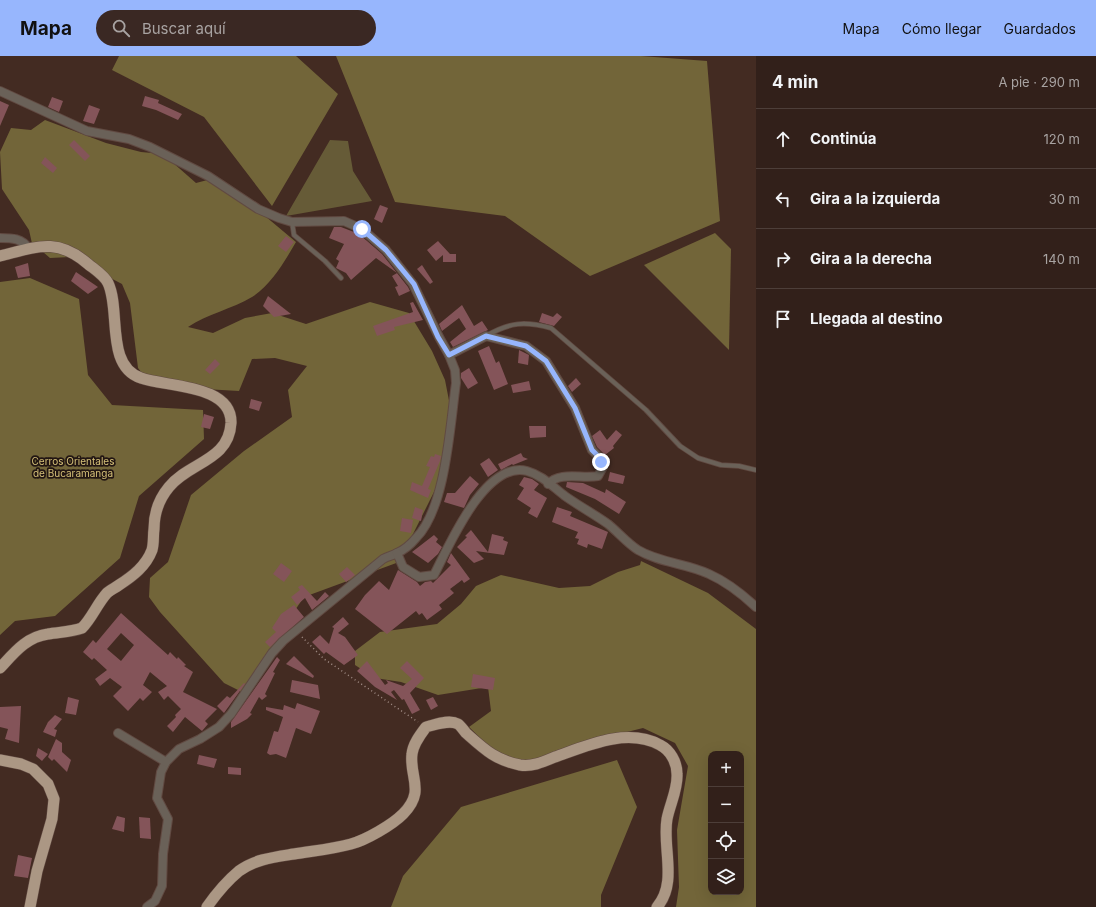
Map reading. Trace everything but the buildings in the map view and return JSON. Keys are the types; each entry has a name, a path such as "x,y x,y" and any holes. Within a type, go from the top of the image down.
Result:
{"highway":[{"path":"0,256 40,246 59,247 83,260 107,280 111,290 118,348 124,366 139,378 198,389 205,392 223,402 229,410 231,421 225,445 213,456 185,471 175,479 162,497 154,516 154,542 152,550 140,568 132,576 107,593 94,614 82,628 45,634 28,641 20,646 0,668"},
{"path":"207,907 228,881 240,870 256,862 272,856 350,844 396,820 405,812 415,793 416,782 412,755 414,746 426,727 451,722 459,724 488,753 504,761 520,765 530,765 543,762 597,743 627,737 653,741 666,748 672,755 677,774 676,786 666,824 668,875 663,897 657,907"},
{"path":"0,760 21,764 33,769 48,784 54,799 52,819 37,871 30,907"}],"street":[{"path":"0,91 87,131 129,139 150,147 208,176 258,209 292,222 344,222 362,229 386,250 414,284 455,370 456,384 443,476 434,511 426,527 416,538 397,553 383,559 296,632 283,641 272,653 231,714 219,727 200,739 180,748 166,762 161,772 157,798 168,819 163,854 162,886 155,902 147,907"},
{"path":"0,238 19,240 26,244 29,249"},
{"path":"449,355 486,336 526,346 546,361 575,408 592,450 600,458 603,467 598,476 588,478 558,477 548,484"},
{"path":"397,553 403,567 419,578 434,575 467,515 483,491 499,476 518,470 526,471 541,477 548,484 609,525 636,549 654,558 709,573 738,590 756,607"},
{"path":"118,733 166,762"}],"lane":[{"path":"292,222 294,235 325,261 342,278"},
{"path":"486,336 501,327 518,323 537,324 551,328 646,410 680,446 698,458 721,465 739,466 756,470"}],"path":[{"path":"296,632 324,659 426,727"}],"shaded area":[{"path":"330,140 348,141 353,171 372,201 286,216"}],"green space":[{"path":"119,56 296,56 338,94 272,206 204,117 112,70"},
{"path":"336,56 641,56 707,61 720,221 590,276 505,216 395,202"},
{"path":"45,120 106,143 141,152 163,154 196,183 215,178 234,190 296,242 277,272 259,292 236,305 195,322 188,327 213,333 245,318 272,313 306,324 370,302 409,313 432,351 445,380 453,421 437,486 399,562 304,597 291,616 275,648 246,694 224,683 160,612 149,597 150,578 168,562 191,495 244,451 292,417 288,390 307,366 275,358 252,359 239,391 152,386 138,368 130,303 122,284 70,257 50,258 43,252 33,248 29,230 2,189 0,152 11,128 31,130"},
{"path":"715,233 731,249 729,350 644,265"},
{"name":"Cerros Orientales de Bucaramanga","path":"30,278 79,299 88,375 112,405 203,410 204,439 139,496 120,558 55,616 15,621 0,635 0,282"},
{"path":"641,561 708,593 756,629 756,907 676,907 679,887 677,830 688,766 675,743 643,728 595,740 532,764 500,757 469,727 491,711 488,687 438,695 401,682 375,678 355,665 355,651 380,632 437,624 461,604 476,586 501,575 559,588 590,586 618,572 640,565"},
{"path":"617,760 637,807 601,895 601,907 391,907 403,876 461,807"}],"route":[{"path":"362,229 386,250 404,269 414,284 438,337 449,355 486,336 526,346 546,361 555,373 575,408 592,450 600,458 601,462"}]}
